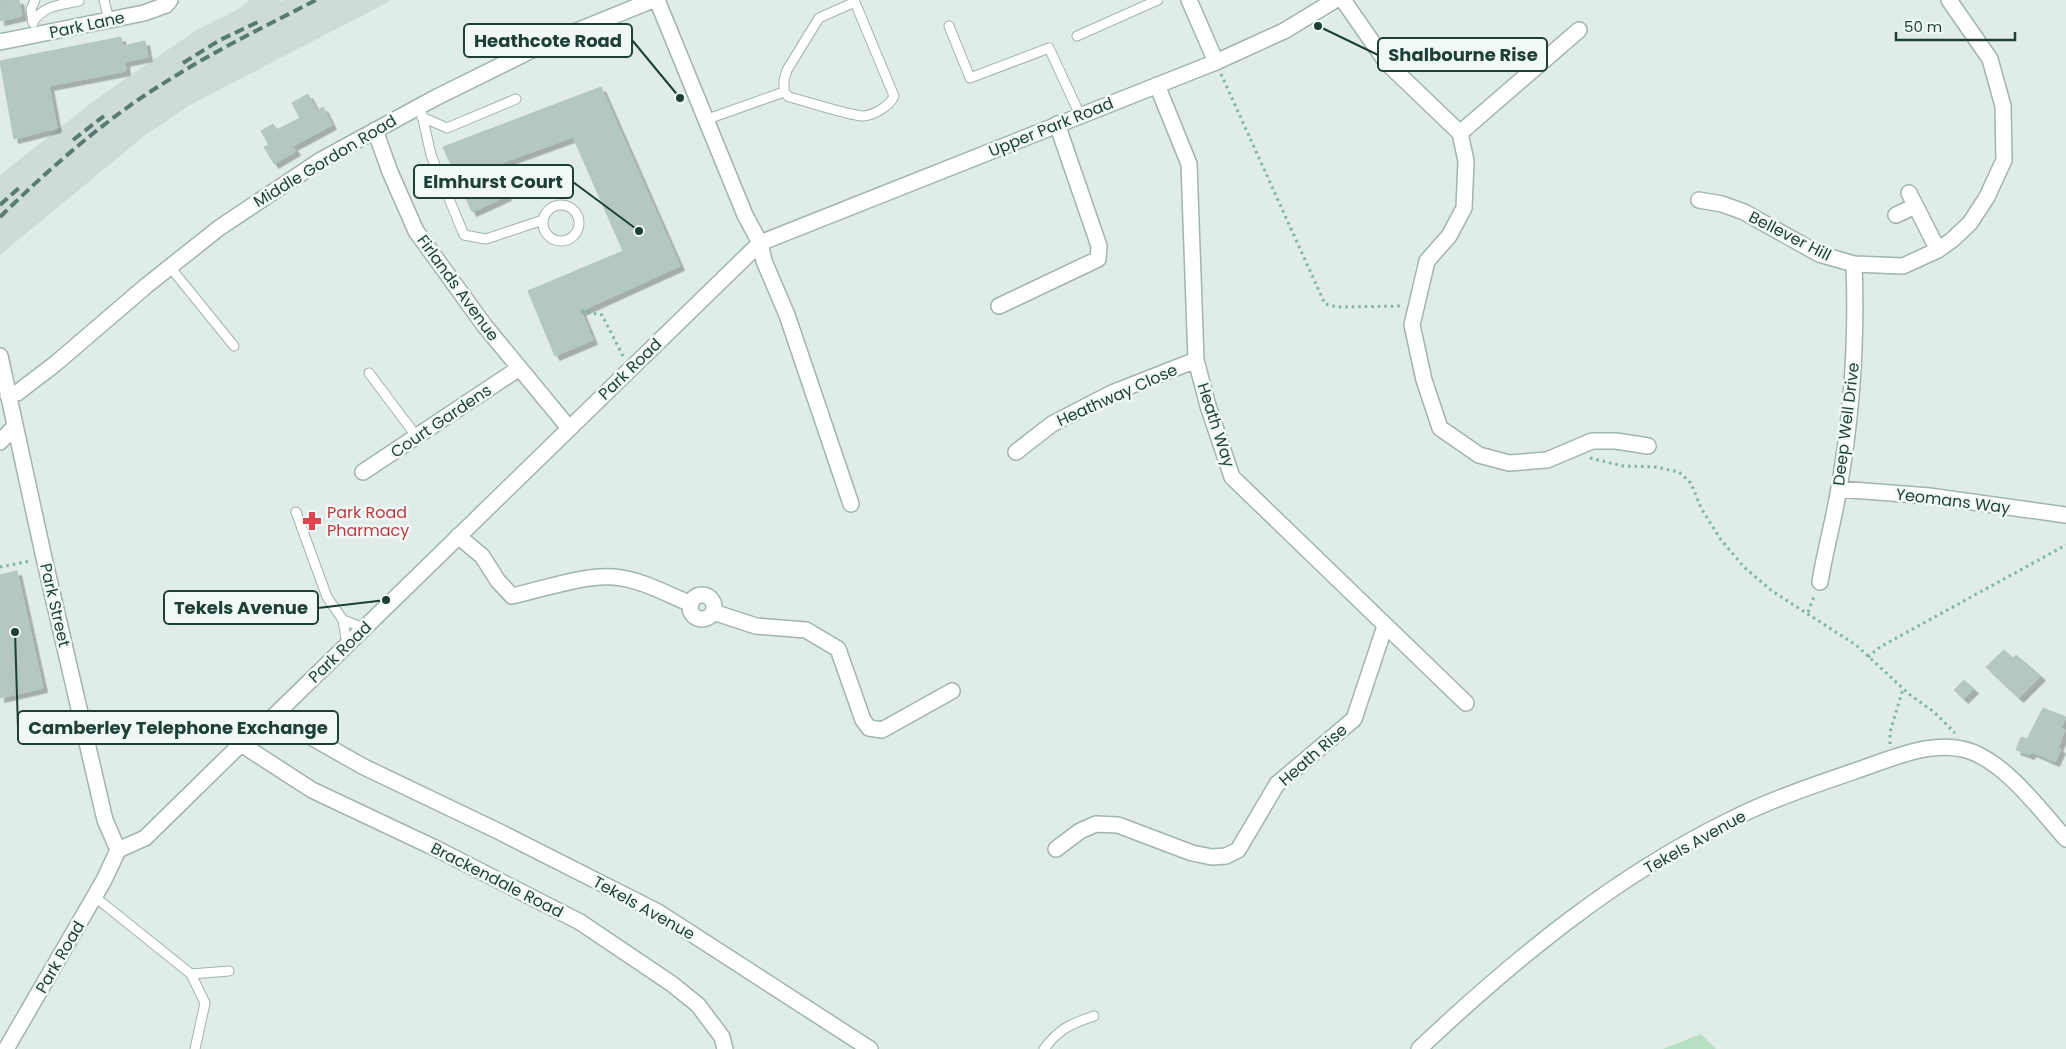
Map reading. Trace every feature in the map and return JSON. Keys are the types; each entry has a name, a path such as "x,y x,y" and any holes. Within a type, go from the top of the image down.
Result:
{"street":[{"name":"Park Lane","path":"0,42 34,29 109,20 156,10 170,0"},
{"name":"Middle Gordon Road","path":"8,396 17,393 55,364 219,228 321,160 375,130 421,112 542,45 653,0"},
{"path":"657,0 744,214 760,243 764,261 787,314 850,504"},
{"path":"1189,0 1216,62"},
{"name":"Upper Park Road","path":"760,243 1216,62 1284,30 1335,0"},
{"path":"1343,0 1387,64 1460,133 1466,161 1464,208 1449,236 1427,261 1412,325 1422,371 1440,428 1479,454 1509,463 1547,460 1592,441 1616,441 1648,446"},
{"name":"Bellever Hill","path":"1699,200 1722,204 1744,212 1819,254 1854,264 1903,266 1938,250 1952,240 1970,223 2004,160 2003,106 1990,59 1949,0"},
{"path":"1460,133 1580,30"},
{"name":"Heath Way","path":"1156,85 1189,164 1196,360 1208,406 1232,477 1466,703"},
{"path":"999,306 1098,259 1099,246 1057,124"},
{"name":"Firlands Avenue","path":"375,130 390,172 416,231 518,369 569,428"},
{"path":"1896,215 1912,200 1938,250"},
{"name":"Park Road","path":"6,1049 95,897 118,850 145,838 241,744 274,716 760,243"},
{"name":"Deep Well Drive","path":"1820,582 1839,489 1854,364 1856,319 1854,264"},
{"name":"Park Street","path":"0,356 14,428 105,820 118,850"},
{"name":"Heathway Close","path":"1016,452 1052,424 1112,394 1196,360"},
{"name":"Court Gardens","path":"363,472 518,369"},
{"path":"0,442 14,428"},
{"name":"Yeomans Way","path":"1839,489 1929,496 2066,514"},
{"path":"458,536 482,556 498,581 512,596 590,578 615,577 643,585 691,604 691,611 696,618 707,618 712,612 756,626 806,630 838,648 863,720 869,728 882,730 952,691"},
{"name":"Heath Rise","path":"1056,849 1080,832 1096,824 1118,825 1192,852 1212,857 1226,856 1238,850 1277,784 1354,719 1385,626"},
{"name":"Tekels Avenue","path":"274,716 364,767 502,833 658,912 870,1049"},
{"name":"Brackendale Road","path":"241,744 312,790 437,849 580,922 672,984 698,1005 722,1037 725,1049"},
{"name":"Tekels Avenue","path":"1419,1049 1552,933 1653,863 1730,820 1807,787 1890,759 1929,749 1962,748 1990,760 2012,780 2066,839"}],"lane":[{"path":"34,29 31,9 35,0"},
{"path":"104,0 109,20"},
{"path":"1077,36 1158,0"},
{"path":"34,29 39,13 48,7 79,1"},
{"path":"854,1 894,96 892,103 863,116 789,97 784,92 784,80 787,70 819,18 854,1"},
{"path":"949,26 970,78 1049,48 1080,115"},
{"path":"705,120 784,92"},
{"path":"421,112 447,128 516,99"},
{"path":"421,112 431,155 464,234 486,239 543,220 549,210 560,205 571,208 576,212 580,223 576,234 571,238 560,241 554,240 545,232 543,220"},
{"path":"170,267 234,346"},
{"path":"369,374 417,437"},
{"path":"296,512 327,597 343,620 347,645"},
{"path":"343,620 364,628"},
{"path":"95,897 191,974 205,1003 196,1049"},
{"path":"191,974 229,971"},
{"path":"1044,1049 1068,1024 1094,1016"}],"path":[{"path":"1216,62 1325,304 1338,307 1392,308 1401,306 1415,308"},
{"path":"581,311 602,315 624,359"},
{"path":"1572,449 1602,462 1679,472 1691,483 1701,508 1721,540 1744,567 1772,591 1827,625 1868,658 1953,730 1962,748"},
{"path":"1868,658 1880,647 2066,545"},
{"path":"0,567 44,558"},
{"path":"1890,759 1890,732 1903,688"}],"shaded area":[{"path":"250,0 279,0 280,2 284,0 392,0 190,105 144,136 0,255 0,175 95,100 198,29 237,10"}],"green space":[{"path":"1701,1034 1716,1049 1663,1049"}],"building":[{"path":"0,0 19,0 22,16 0,21"},
{"path":"121,37 123,46 145,41 148,57 125,62 126,71 49,86 57,128 14,139 0,61"},
{"path":"601,87 680,266 581,311 593,340 555,356 528,291 623,251 573,137 493,166 507,196 472,212 443,147"},
{"path":"308,94 317,111 323,107 332,125 293,146 296,151 274,164 264,147 269,145 261,131 273,124 277,130 300,118 292,103"},
{"path":"17,571 43,688 0,698 0,575"},
{"path":"2004,650 2013,658 2016,655 2041,676 2019,698 1986,667"},
{"path":"1964,680 1974,689 1964,699 1954,690"},
{"path":"2043,708 2066,717 2061,728 2065,730 2058,748 2061,749 2055,762 2032,752 2030,755 2016,750 2021,737 2027,739"}],"railway":[{"path":"0,217 82,142 126,108 189,67 316,0"},
{"path":"183,63 220,40 260,21"},
{"path":"73,140 104,116"},
{"path":"0,205 20,187"}],"place":[{"name":"Shalbourne Rise","path":"1318,26"},
{"name":"Heathcote Road","path":"680,98"},
{"name":"Elmhurst Court","path":"639,231"},
{"name":"Park Road Pharmacy","path":"312,521"},
{"name":"Tekels Avenue","path":"386,600"},
{"name":"Camberley Telephone Exchange","path":"15,632"}]}
